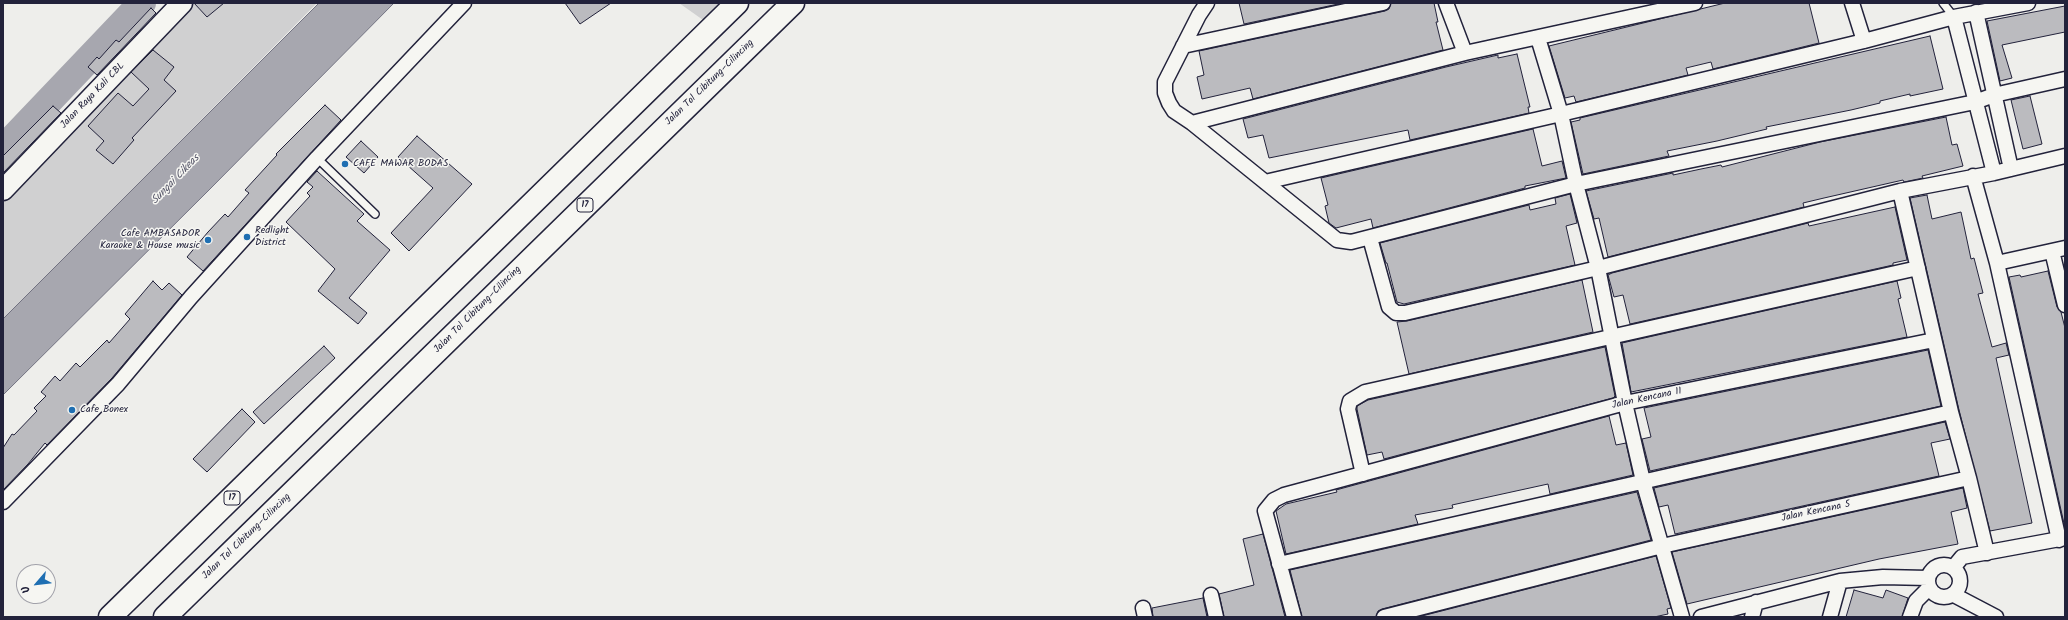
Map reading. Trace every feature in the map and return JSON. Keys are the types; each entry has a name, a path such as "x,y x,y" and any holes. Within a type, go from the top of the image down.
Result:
{"highway":[{"name":"17","path":"110,617 354,380 737,3"},
{"name":"Jalan Tol Cibitung–Cilincing","path":"165,617 792,3"}],"main road":[{"name":"Jalan Raya Kali CBL","path":"3,190 182,3"}],"street":[{"path":"3,502 118,384 191,297 317,158 464,3"},
{"path":"1207,3 1183,46 1166,82 1165,93 1174,110 1338,240 1351,242 1576,184 1975,102 1994,95 2065,79"},
{"path":"1183,46 1383,3"},
{"path":"1446,3 1465,53"},
{"path":"1192,123 1465,53 1695,3"},
{"path":"1852,3 1864,41"},
{"path":"1265,182 1561,114 1864,41 1954,16 2003,5 2028,3"},
{"path":"1976,12 2011,169"},
{"path":"1954,16 1994,173"},
{"path":"1538,38 1561,114 1576,184 1598,268 1625,403 1643,481 1682,617"},
{"path":"1370,238 1389,307 1396,313 1405,313 1598,268 1900,191 1994,173 2065,156"},
{"path":"1953,568 1962,557 2062,539 1997,263 1973,176"},
{"path":"1900,191 1951,412 1987,553"},
{"path":"1997,263 2058,249 2065,305"},
{"path":"1363,474 1348,409 1350,401 1358,395 1611,336 1918,268"},
{"name":"Jalan Kencana 11","path":"1294,617 1265,511 1268,505 1284,495 1625,403 1934,340"},
{"path":"1279,564 1951,412"},
{"name":"Jalan Kencana 5","path":"1384,617 1662,546 1969,478"},
{"path":"1910,617 1916,601 1929,583 1933,569 1943,565 1953,568 1957,572 1960,582 1954,595 1942,598 1932,593 1929,583"},
{"path":"1701,617 1840,581 1883,577 1929,583"},
{"path":"1830,617 1840,581"},
{"path":"1211,594 1216,617"},
{"path":"1954,595 1990,616"},
{"path":"1752,617 1756,602"}],"lane":[{"path":"1944,3 1954,16"},
{"path":"317,158 375,214"}],"shaded area":[{"path":"177,3 317,3 3,320 3,187"},
{"path":"679,3 737,3 713,27"}],"water":[{"name":"Sungai Cikeas","path":"319,3 394,3 3,395 3,319"}],"building":[{"path":"194,3 224,3 207,17"},
{"path":"565,3 611,3 580,24"},
{"path":"1239,3 1343,3 1244,24"},
{"path":"1391,3 1434,3 1438,22 1436,22 1443,50 1253,99 1250,88 1202,99 1197,77 1204,75 1199,51 1385,11 1389,9"},
{"path":"1725,3 1809,3 1819,43 1713,69 1711,62 1686,68 1688,75 1576,102 1574,96 1565,98 1549,46"},
{"path":"2065,6 2065,32 2002,45 2012,78 2000,81 1987,21"},
{"path":"151,8 156,13 97,75 88,67 97,57 99,59 116,40 119,42"},
{"path":"1930,36 1943,89 1910,96 1910,94 1851,110 1766,127 1767,129 1667,151 1669,156 1583,174 1571,122 1580,120 1580,118"},
{"path":"153,50 174,67 164,80 176,91 132,138 134,140 113,164 96,150 104,141 88,126 118,93 133,106 149,89 131,72"},
{"path":"1517,54 1530,107 1528,107 1529,113 1410,140 1408,130 1269,158 1263,135 1248,138 1243,119 1446,67 1498,55 1498,58"},
{"path":"2030,96 2042,144 2023,149 2011,100"},
{"path":"325,105 341,120 203,271 187,257 225,214 228,217 249,193 245,190 277,155 276,154"},
{"path":"53,106 61,113 3,173 3,156"},
{"path":"1946,117 1952,145 1957,144 1963,166 1922,176 1923,178 1904,182 1903,180 1803,203 1804,207 1608,257 1599,218 1594,219 1586,191 1673,173 1673,175 1721,165 1722,167 1820,142"},
{"path":"1533,129 1542,166 1562,161 1566,178 1525,186 1525,188 1373,228 1371,219 1336,228 1329,223 1325,206 1328,205 1321,178"},
{"path":"417,136 472,184 409,251 391,233 433,188 398,157"},
{"path":"361,141 378,157 364,173 346,157"},
{"path":"317,171 364,214 357,221 390,250 349,298 367,313 358,324 318,291 335,269 286,222 310,196 307,193 313,187 307,182"},
{"path":"1570,194 1577,223 1566,226 1575,265 1404,304 1397,302 1380,243 1529,205 1530,210 1556,204 1555,198"},
{"path":"1927,195 1932,219 1961,212 1971,259 1974,258 1983,293 1978,294 1992,347 2006,343 2009,355 1996,358 2032,523 1990,531 1959,410 1910,198"},
{"path":"1895,207 1907,260 1893,263 1893,265 1630,324 1623,295 1614,297 1608,275 1612,273 1808,223 1809,226"},
{"path":"2048,271 2057,307 2061,312 2065,328 2065,528 2009,277 2020,275 2021,277"},
{"path":"1582,280 1593,332 1409,374 1397,322 1407,321"},
{"path":"153,281 162,290 169,283 182,295 112,378 47,445 45,443 28,464 3,490 3,448 12,434 14,435 37,411 34,408 46,396 41,392 55,376 60,381 76,363 80,367 107,340 109,343 130,319 125,314"},
{"path":"1897,281 1901,298 1898,299 1907,337 1631,392 1622,343"},
{"path":"324,346 335,358 264,424 253,412"},
{"path":"1605,347 1615,396 1613,398 1384,459 1382,452 1367,455 1357,406 1368,400"},
{"path":"1928,350 1941,406 1650,471 1642,439 1651,437 1644,408"},
{"path":"242,409 255,422 207,472 193,459"},
{"path":"1609,416 1616,445 1626,443 1633,475 1550,494 1548,484 1452,505 1453,508 1415,515 1418,524 1286,554 1276,511 1286,504 1337,492 1336,490"},
{"path":"1945,422 1950,439 1931,443 1939,476 1675,534 1668,505 1659,507 1654,488"},
{"path":"1963,488 1967,508 1951,512 1958,544 1879,559 1687,604 1672,552"},
{"path":"1637,492 1651,540 1382,609 1378,611 1376,617 1302,617 1290,570"},
{"path":"1263,534 1285,617 1224,617 1219,594 1254,585 1243,539"},
{"path":"1656,556 1671,608 1667,609 1668,614 1654,617 1418,617"},
{"path":"1854,590 1883,598 1886,590 1908,598 1902,617 1846,617"},
{"path":"1203,598 1207,617 1153,617 1152,608"}],"waterway":[{"path":"3,149 142,3"}],"place":[{"name":"CAFE MAWAR BODAS","path":"345,164"},
{"name":"Redlight District","path":"247,237"},
{"name":"Cafe AMBASADOR Karaoke & House music","path":"208,240"},
{"name":"Cafe Bonex","path":"72,410"}]}
